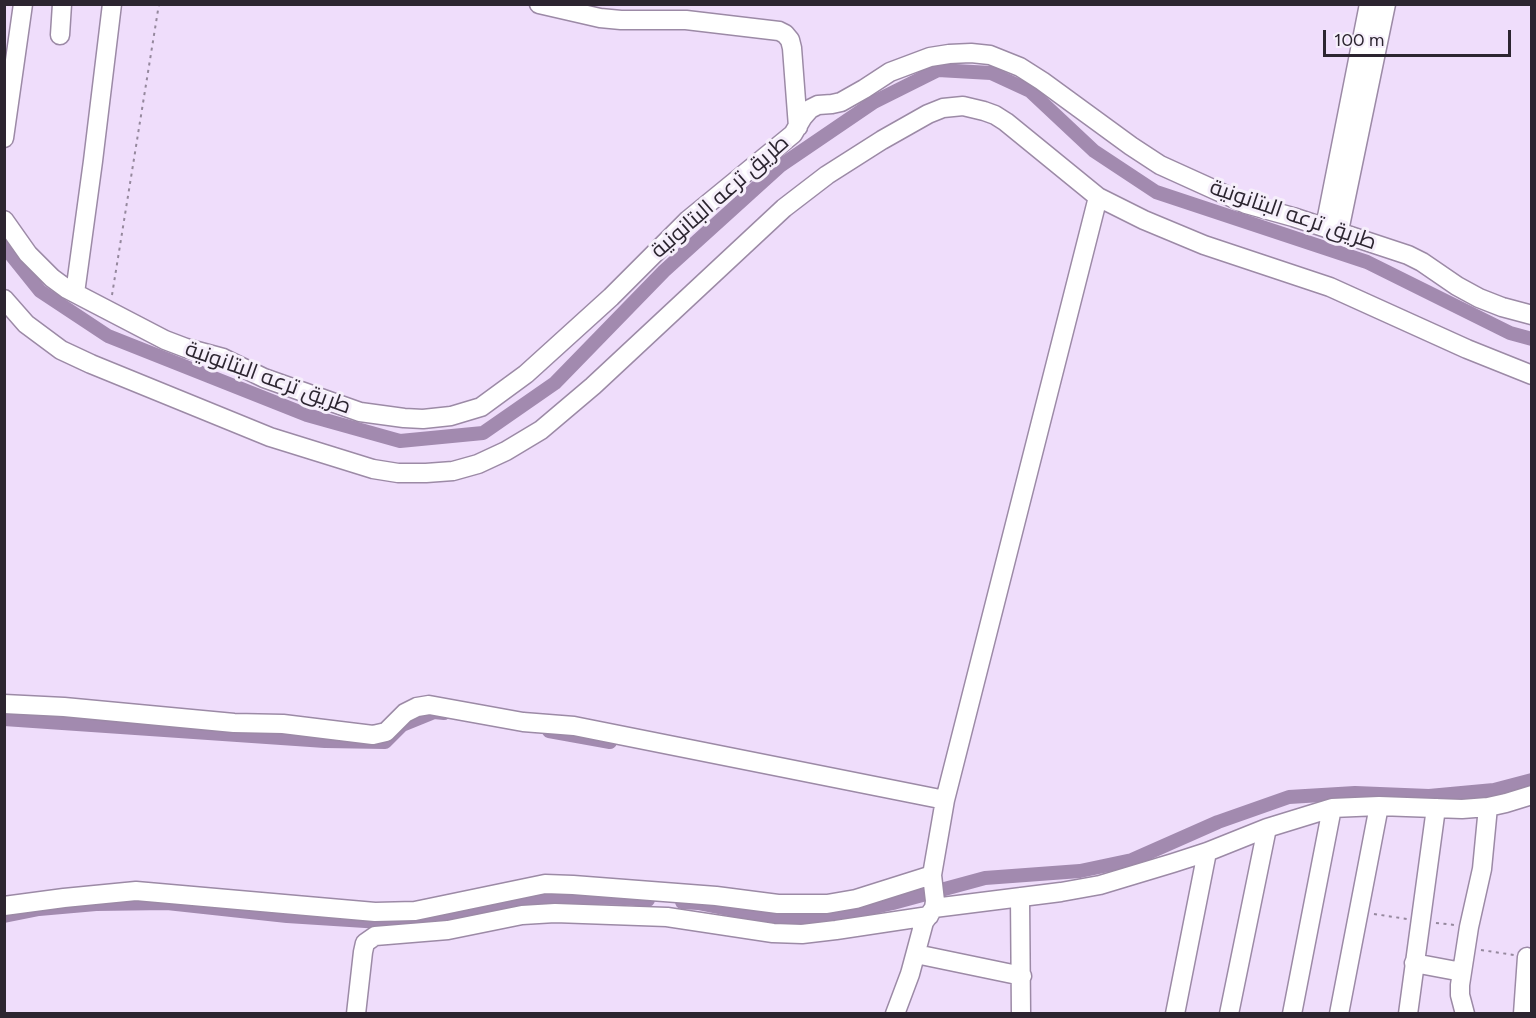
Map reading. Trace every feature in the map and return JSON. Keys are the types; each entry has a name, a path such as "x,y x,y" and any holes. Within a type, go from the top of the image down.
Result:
{"street":[{"path":"4,138 23,4"},
{"path":"60,35 63,4"},
{"path":"75,293 112,4"},
{"path":"539,4 600,18 686,20 779,31 790,40 792,48 798,127"},
{"path":"1332,229 1369,4"},
{"path":"1332,229 1386,4"},
{"name":"طريق ترعه البتانونية","path":"4,220 28,254 52,278 75,293 165,340 229,360 264,378 360,412 423,419 451,416 482,407 532,369 611,297 688,220 793,134 810,109 818,105 832,105 841,102 890,72 930,57 971,53 990,56 1020,67 1160,165 1246,204 1332,229 1408,255 1479,298 1532,315"},
{"path":"4,299 26,324 61,350 270,437 373,469 398,473 453,471 478,464 506,451 541,430 593,386 784,208 827,175 928,114 943,108 963,106 995,115 1098,197 1144,220 1204,245 1330,287 1467,349 1532,375"},
{"path":"895,1014 905,990 933,897 945,800 1098,197"},
{"path":"4,704 64,707 234,723 283,724 373,735 386,732 405,713 417,707 429,705 523,722 574,726 945,800"},
{"path":"4,906 136,891 375,912 415,910 545,884 704,895 778,904 827,904 856,899 1020,897 1100,885 1207,852 1267,828 1332,808 1379,806 1462,809 1488,807 1532,795"},
{"path":"1339,1014 1379,806"},
{"path":"1465,1014 1460,994 1462,972 1482,868 1488,807"},
{"path":"1292,1014 1332,808"},
{"path":"1408,1014 1436,808"},
{"path":"1229,1014 1267,828"},
{"path":"1175,1014 1207,852"},
{"path":"356,1014 365,943 375,936 448,930 522,915 555,913 667,917 773,933 802,934 836,930 933,897"},
{"path":"1020,897 1021,1014"},
{"path":"916,954 1022,976"},
{"path":"1523,1014 1527,957"},
{"path":"1414,963 1462,972"}],"path":[{"path":"109,311 159,4"},
{"path":"1359,912 1469,927"},
{"path":"1466,948 1527,957"}],"waterway":[{"path":"4,246 40,291 108,336 307,415 400,441 483,433 555,383 664,271 780,166 874,102 938,70 991,73 1030,91 1094,151 1156,192 1367,262 1510,333 1532,339"},
{"path":"4,719 325,741 385,742 402,725 434,712 444,713"},
{"path":"549,731 610,742"},
{"path":"682,902 698,903 783,920 839,915 985,878 1080,871 1132,860 1218,822 1289,797 1355,793 1429,796 1494,790 1532,780"},
{"path":"4,916 39,909 96,904 167,903 287,916 381,922 460,916 532,897 648,900"}]}
